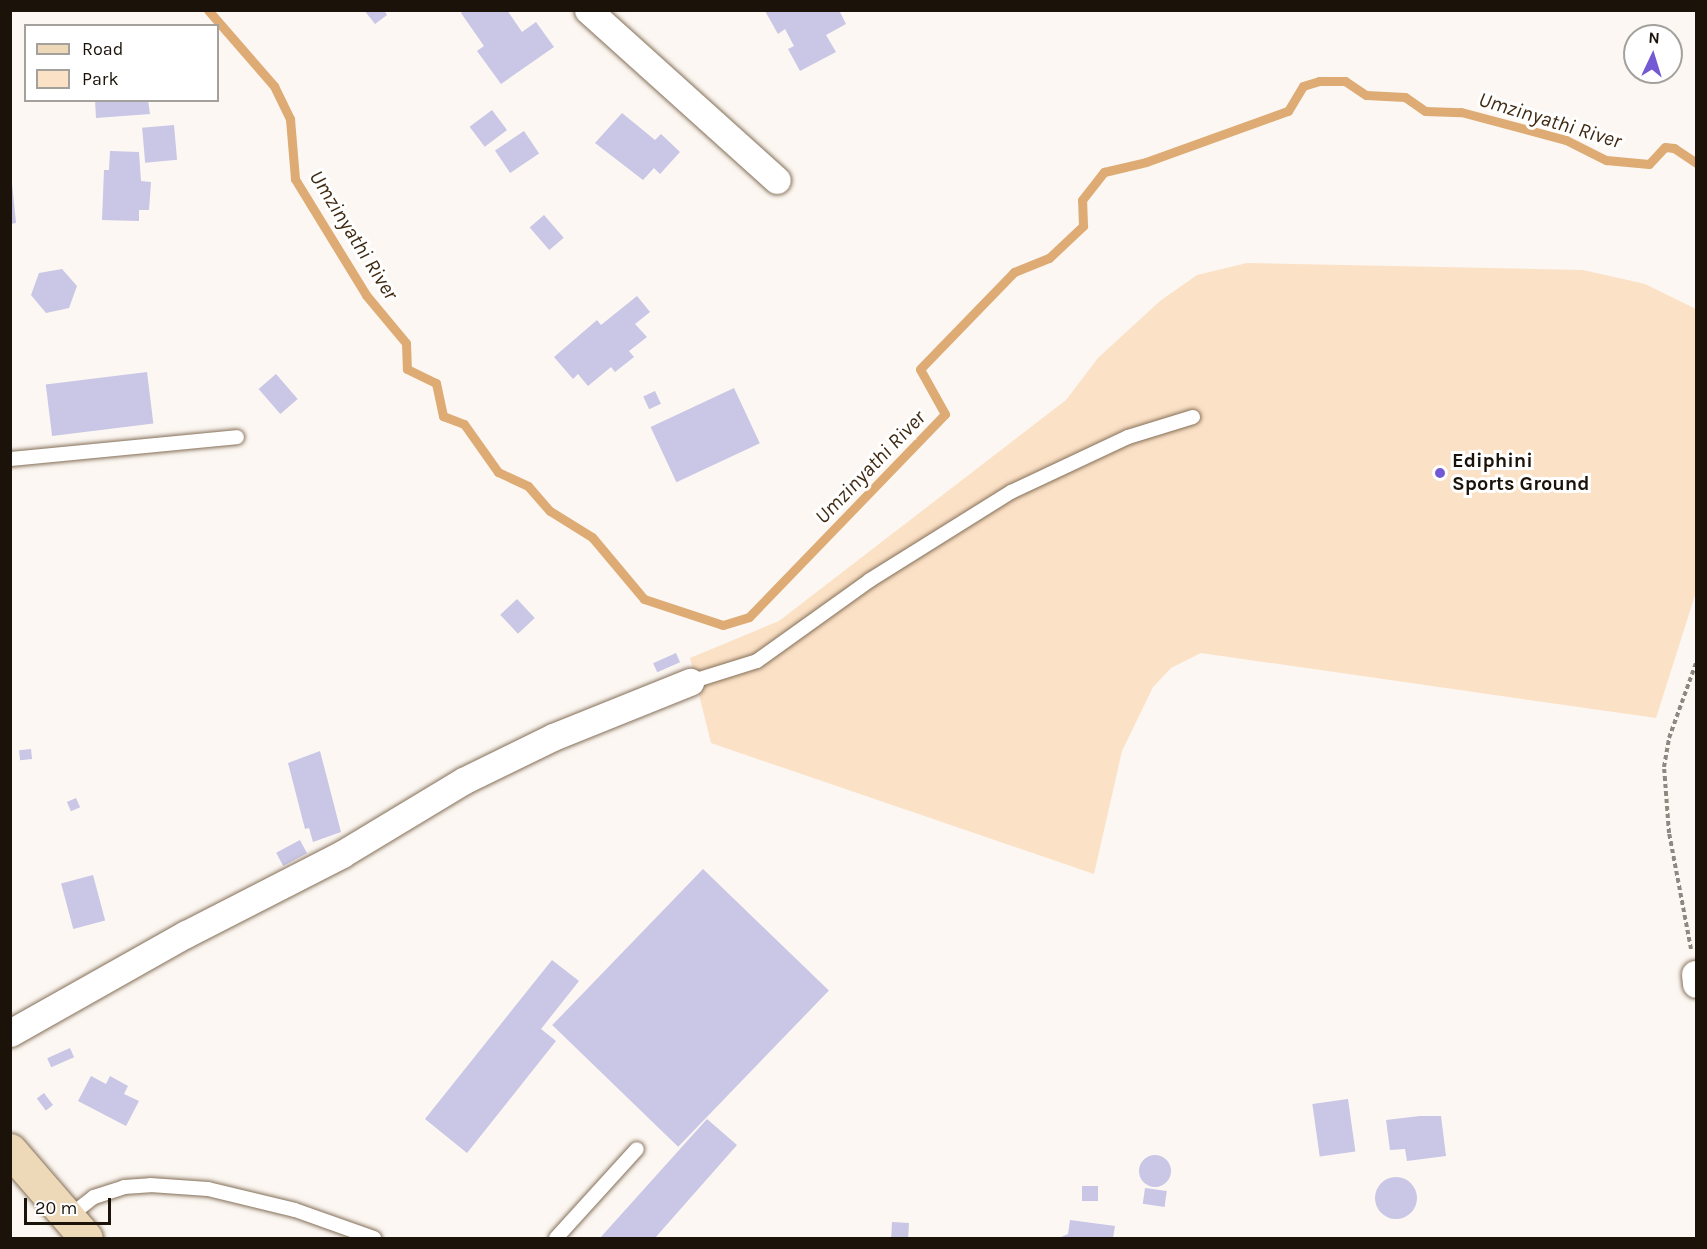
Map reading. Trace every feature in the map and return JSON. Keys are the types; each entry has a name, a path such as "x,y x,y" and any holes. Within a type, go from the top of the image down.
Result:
{"main road":[{"path":"10,1150 76,1228"}],"street":[{"path":"588,10 777,180"},
{"path":"10,1033 186,934 342,854 463,781 553,737 690,682"}],"lane":[{"path":"690,682 757,661 870,580 1011,492 1128,437 1193,417"},
{"path":"10,459 237,437"},
{"path":"556,1239 637,1149"},
{"path":"76,1228 93,1197 124,1187 162,1186 208,1189 295,1210 374,1239"}],"path":[{"path":"1696,663 1669,738 1664,778 1669,833 1696,979"}],"green space":[{"path":"1247,263 1583,270 1645,284 1696,309 1696,592 1656,718 1201,653 1171,668 1153,687 1122,751 1094,874 711,743 690,658 779,621 1066,400 1098,358 1160,301 1197,275"}],"building":[{"path":"364,10 384,10 387,15 375,24"},
{"path":"464,10 507,10 522,32 536,22 554,47 501,84 477,51 484,46 461,13"},
{"path":"839,10 846,24 826,35 836,52 800,71 788,49 794,46 785,29 778,34 765,11"},
{"path":"95,102 148,102 150,114 96,118"},
{"path":"492,110 507,130 485,147 470,127"},
{"path":"622,113 655,140 661,134 680,152 660,174 654,168 643,180 595,143"},
{"path":"174,125 177,160 145,163 142,128"},
{"path":"524,131 539,153 510,173 495,151"},
{"path":"110,151 139,152 141,181 151,182 149,210 139,210 139,221 102,220 104,170 109,170"},
{"path":"10,164 16,223 10,224"},
{"path":"544,215 564,238 549,250 530,227"},
{"path":"62,269 77,286 69,308 46,313 31,295 39,273"},
{"path":"637,296 650,312 635,324 647,337 629,351 634,357 615,372 611,367 588,386 578,374 573,379 554,357 597,320 601,325"},
{"path":"147,372 153,424 52,436 46,384"},
{"path":"276,374 298,399 280,414 259,389"},
{"path":"734,388 760,443 676,482 651,427"},
{"path":"655,391 661,404 649,409 643,396"},
{"path":"517,599 535,618 518,634 500,615"},
{"path":"676,653 680,662 657,672 653,663"},
{"path":"31,749 32,759 20,760 19,750"},
{"path":"320,751 341,832 313,842 309,828 305,829 288,763"},
{"path":"76,798 80,807 71,811 67,802"},
{"path":"300,840 307,853 283,866 276,853"},
{"path":"703,869 829,991 678,1147 552,1025"},
{"path":"93,875 105,920 73,929 61,884"},
{"path":"552,960 579,981 541,1029 556,1041 467,1153 425,1119"},
{"path":"70,1048 74,1057 51,1067 47,1058"},
{"path":"91,1076 106,1084 110,1076 128,1086 124,1094 139,1101 126,1126 78,1101"},
{"path":"44,1093 53,1105 46,1110 37,1098"},
{"path":"1348,1099 1355,1151 1320,1156 1312,1104"},
{"path":"1441,1116 1446,1156 1407,1161 1405,1149 1390,1150 1386,1120"},
{"path":"707,1119 737,1145 655,1238 600,1238"},
{"path":"1155,1155 1166,1160 1171,1171 1166,1182 1155,1187 1144,1182 1139,1171 1144,1160"},
{"path":"1396,1177 1411,1183 1417,1198 1411,1213 1396,1219 1381,1213 1375,1198 1381,1183"},
{"path":"1082,1186 1098,1186 1098,1201 1082,1201"},
{"path":"1145,1188 1167,1191 1165,1207 1143,1204"},
{"path":"1070,1220 1115,1226 1113,1238 1059,1238 1068,1234"},
{"path":"892,1222 909,1223 908,1238 891,1238"}],"waterway":[{"name":"Umzinyathi River","path":"208,10 274,86 290,119 295,179 366,295 406,343 407,369 436,383 443,416 464,424 498,472 528,486 550,511 592,537 644,599 723,625 749,617 945,414 920,369 1014,272 1049,258 1083,226 1082,200 1104,172 1146,162 1288,111 1303,86 1319,81 1345,81 1366,95 1405,97 1425,111 1461,112 1566,140 1606,160 1649,164 1665,147 1674,148 1696,163"}],"place":[{"name":"Ediphini Sports Ground","path":"1440,473"}]}
